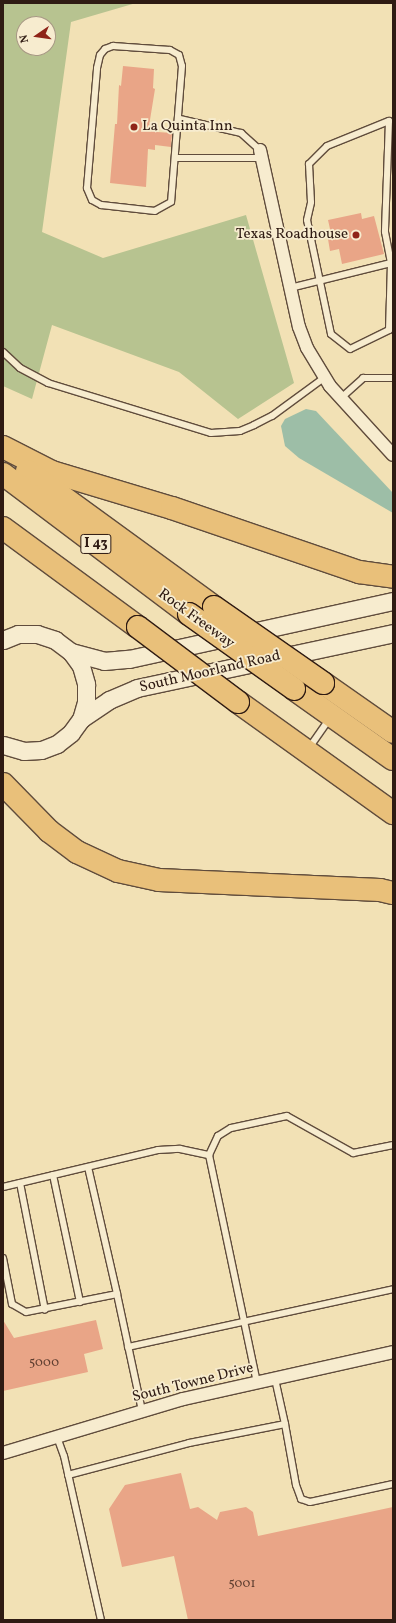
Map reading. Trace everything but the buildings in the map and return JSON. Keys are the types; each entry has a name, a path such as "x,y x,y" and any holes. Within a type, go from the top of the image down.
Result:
{"highway":[{"path":"3,447 52,472 172,508 359,572 393,577"},
{"path":"3,454 214,607 393,732"},
{"name":"Rock Freeway","path":"3,474 189,614 393,759"},
{"path":"3,528 238,702 393,813"},
{"path":"3,766 28,810"},
{"path":"3,784 49,832 77,852 118,871 159,880 380,890 393,893"}],"main road":[{"name":"South Moorland Road","path":"71,652 104,661 129,659 393,601"},
{"name":"South Moorland Road","path":"81,719 109,700 137,688 393,633"},
{"path":"3,640 18,634 37,634 55,640 71,652 81,666 86,684 86,702 81,719 71,733 57,744 41,750 24,751 3,745"}],"street":[{"path":"261,154 299,327 310,355 324,378 393,455"},
{"name":"South Towne Drive","path":"3,1453 142,1411 393,1352"}],"lane":[{"path":"113,46 163,49 179,55 182,66 180,119 176,158 171,202 155,211 100,205 92,200 87,188 97,74 100,55 105,49 113,46"},
{"path":"180,119 241,133 261,154"},
{"path":"389,121 385,232 391,263 389,330 350,349 331,334 319,281 307,220 311,202 309,164 327,146 389,121"},
{"path":"176,158 261,154"},
{"path":"385,232 393,232"},
{"path":"290,288 391,263"},
{"path":"3,352 20,368 48,383 211,433 240,430 260,422 324,378"},
{"path":"341,398 363,378 393,378"},
{"path":"307,751 332,716"},
{"path":"257,1383 209,1155 218,1136 230,1128 287,1116 353,1153 393,1145"},
{"path":"3,1187 158,1150 180,1149 209,1155"},
{"path":"88,1167 142,1411"},
{"path":"54,1175 80,1302"},
{"path":"20,1183 45,1310"},
{"path":"3,1258 12,1304 26,1312 45,1310 117,1294"},
{"path":"128,1348 393,1289"},
{"path":"275,1379 296,1485 301,1499 310,1502 393,1484"},
{"path":"68,1475 189,1443 285,1424"},
{"path":"57,1437 68,1475 101,1620"}],"shaded area":[{"path":"3,3 136,3 71,22 42,232 103,258 246,215 294,383 238,419 179,372 52,325 32,399 3,386"},
{"path":"306,409 316,411 393,493 393,513 299,458 285,446 281,426 285,419"}],"place":[{"name":"La Quinta Inn","path":"134,127"},
{"name":"Texas Roadhouse","path":"356,235"}]}
